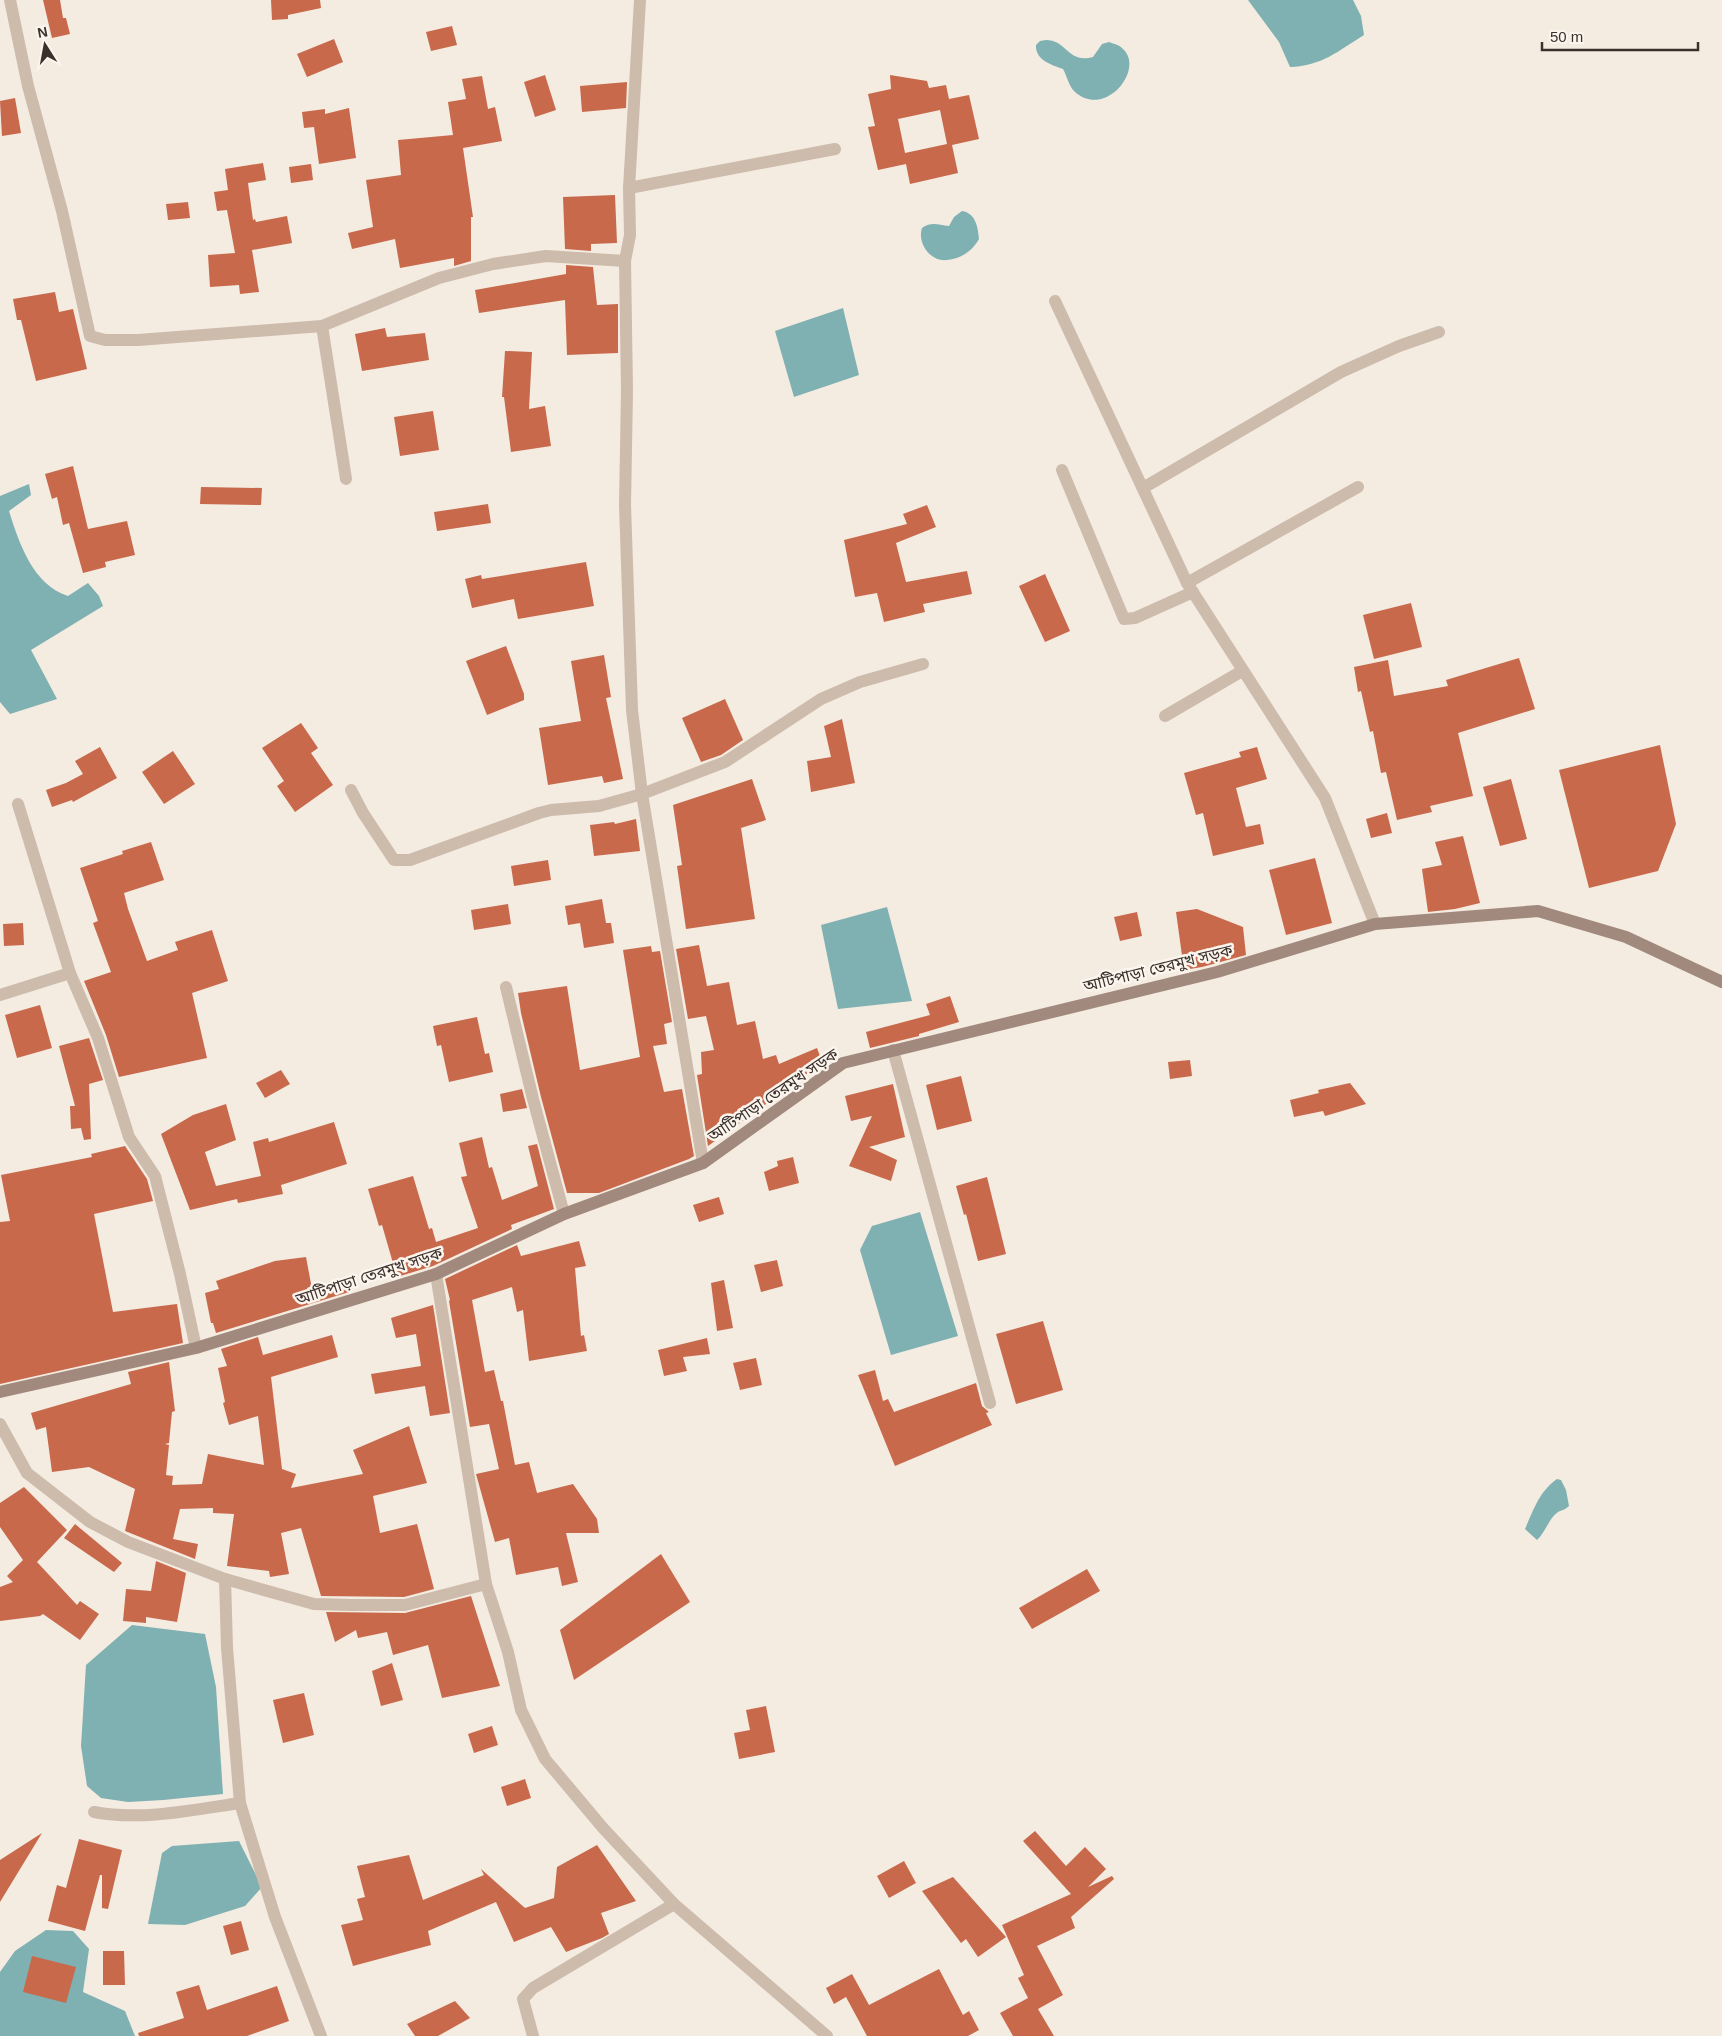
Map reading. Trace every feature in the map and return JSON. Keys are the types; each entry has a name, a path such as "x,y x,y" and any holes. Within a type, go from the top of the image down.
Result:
{"main road":[{"name":"আটিপাড়া তেরমুখ সড়ক","path":"0,1392 196,1348 436,1274 564,1214 703,1163 843,1063 1216,972 1375,924 1538,911 1626,937 1722,982"}],"street":[{"path":"10,0 28,86 62,211 90,336 106,340 138,340 322,326 439,278 493,264 546,256 625,261"},
{"path":"640,0 629,188 630,234 625,261 627,391 625,515 632,710 642,794 703,1163"},
{"path":"629,188 835,149"},
{"path":"1055,301 1190,588 1325,798 1375,924"},
{"path":"322,326 346,479"},
{"path":"1143,488 1341,372 1399,346 1439,332"},
{"path":"1062,470 1124,619 1135,618 1190,588 1358,487"},
{"path":"351,790 363,813 394,860 410,860 539,812 599,806 642,794 724,762 821,699 860,682 924,664"},
{"path":"1165,716 1242,671"},
{"path":"18,804 70,973 98,1038 130,1137 155,1176 196,1348"},
{"path":"0,995 70,973"},
{"path":"506,987 533,1099 564,1214"},
{"path":"893,1050 990,1403"},
{"path":"436,1274 486,1584 508,1652 521,1710 545,1758 603,1828 674,1904 827,2036"},
{"path":"0,1424 27,1473 90,1522 128,1542 225,1579 314,1604 341,1605 405,1605 486,1584"},
{"path":"225,1579 227,1648 240,1803 275,1917 321,2036"},
{"path":"94,1812 108,1815 172,1813 240,1803"},
{"path":"533,2036 523,1999 533,1988 674,1904"}],"water":[{"path":"1248,0 1353,0 1361,16 1364,35 1321,61 1290,67 1279,42"},
{"path":"1046,40 1059,44 1073,55 1085,58 1093,57 1102,44 1109,42 1119,46 1129,58 1126,79 1110,96 1099,99 1087,99 1073,90 1063,69 1045,61 1038,55 1036,45 1040,41"},
{"path":"962,211 967,212 973,218 977,226 979,239 969,251 952,259 941,260 930,255 921,240 922,228 932,224 949,226 954,217"},
{"path":"843,308 859,375 794,397 775,331"},
{"path":"29,484 31,495 9,511 29,561 45,583 56,591 68,596 88,583 99,596 103,606 31,650 57,699 10,714 0,702 0,496"},
{"path":"887,907 912,1001 838,1009 821,925"},
{"path":"920,1212 958,1336 891,1355 860,1250 872,1226"},
{"path":"1557,1479 1561,1480 1566,1490 1569,1506 1555,1515 1537,1540 1525,1529 1541,1495"},
{"path":"132,1625 205,1634 216,1687 223,1794 128,1802 101,1798 87,1786 81,1746 86,1665"},
{"path":"239,1841 262,1887 245,1906 185,1925 148,1924 162,1853 172,1846"},
{"path":"46,1930 73,1931 89,1949 83,1992 125,2011 135,2036 0,2036 0,1972 15,1951"}],"building":[{"path":"43,0 60,0 63,18 66,18 70,34 52,38"},
{"path":"271,0 320,0 321,8 288,15 288,19 272,20"},
{"path":"452,26 457,45 431,51 426,32"},
{"path":"334,39 343,62 307,77 297,54"},
{"path":"545,75 556,110 535,117 524,82"},
{"path":"890,75 927,81 929,88 946,85 949,99 969,95 979,139 952,145 958,173 910,184 906,164 878,170 868,127 875,126 868,94 891,89","holes":["940,110 947,144 905,153 898,119"]},
{"path":"482,76 488,109 495,107 502,141 463,148 473,217 471,217 471,261 454,266 454,258 400,268 395,239 352,249 348,233 373,227 366,180 401,175 398,140 453,135 448,102 466,99 462,79"},
{"path":"627,82 626,108 582,112 580,86"},
{"path":"15,98 21,133 2,136 0,101"},
{"path":"349,108 356,158 319,164 314,127 304,128 302,112 325,109 325,114"},
{"path":"263,163 266,180 248,183 253,220 255,219 256,222 287,216 292,243 252,250 259,292 240,294 239,285 210,287 208,255 235,253 227,210 217,211 214,192 228,190 225,169"},
{"path":"311,164 313,180 291,183 289,167"},
{"path":"615,195 617,243 591,244 591,251 565,249 563,197"},
{"path":"188,202 190,218 168,220 166,204"},
{"path":"566,265 593,267 597,305 618,304 618,353 567,355 565,300 479,313 475,290 566,274"},
{"path":"55,292 59,312 73,309 87,369 36,381 21,320 17,320 13,299"},
{"path":"385,328 387,337 425,333 429,360 362,371 355,334"},
{"path":"505,351 532,352 529,409 545,406 551,446 511,452 504,397 502,397"},
{"path":"433,411 439,450 400,456 394,417"},
{"path":"73,466 88,529 127,521 135,555 105,562 106,567 83,573 69,523 63,525 57,497 52,499 45,474"},
{"path":"201,487 262,488 261,505 200,504"},
{"path":"488,504 491,523 437,531 434,512"},
{"path":"927,505 936,527 896,543 906,582 967,571 972,594 923,604 925,612 884,622 877,593 855,597 844,540 907,524 903,514"},
{"path":"586,562 594,606 518,619 514,599 472,608 465,579 481,575 482,579"},
{"path":"1045,574 1070,631 1045,642 1019,586"},
{"path":"1411,603 1422,647 1374,659 1363,615"},
{"path":"506,646 524,694 524,700 487,715 466,661"},
{"path":"604,655 611,697 606,698 623,779 604,783 602,776 548,785 539,728 581,721 571,661"},
{"path":"1519,658 1535,709 1458,733 1473,796 1430,806 1432,812 1397,820 1386,772 1381,773 1373,731 1370,732 1361,691 1358,692 1354,667 1388,660 1394,696 1448,686 1446,680"},
{"path":"725,699 743,740 721,755 701,762 682,718"},
{"path":"842,719 855,783 811,792 807,761 831,757 824,726"},
{"path":"301,723 318,748 311,753 333,785 295,812 277,786 284,781 262,748"},
{"path":"1660,745 1676,824 1658,871 1589,888 1559,770"},
{"path":"100,747 117,778 73,802 72,800 52,807 46,790 66,783 83,774 75,761"},
{"path":"1257,747 1267,779 1236,788 1246,827 1260,824 1264,844 1213,856 1203,813 1196,815 1184,773 1241,757 1239,752"},
{"path":"173,751 195,784 164,804 142,772"},
{"path":"752,779 766,820 741,828 755,919 686,929 677,866 682,865 673,805"},
{"path":"1511,779 1527,839 1500,846 1483,787"},
{"path":"1387,813 1392,833 1371,838 1366,819"},
{"path":"636,819 640,851 594,856 590,825 614,822 615,824"},
{"path":"1463,836 1480,903 1455,909 1428,912 1422,869 1442,865 1435,842"},
{"path":"151,842 164,880 124,893 147,961 178,950 175,942 212,930 228,981 192,993 207,1058 119,1077 106,1035 84,981 111,972 93,923 98,921 80,868 123,854 122,851"},
{"path":"1315,858 1332,923 1286,935 1269,870"},
{"path":"548,860 551,880 514,886 511,866"},
{"path":"602,899 606,923 611,923 614,943 584,948 580,923 568,925 565,906"},
{"path":"508,904 511,924 474,930 471,910"},
{"path":"1197,909 1243,927 1246,955 1184,970 1176,912"},
{"path":"1137,912 1142,936 1120,941 1114,917"},
{"path":"23,923 24,945 4,946 3,924"},
{"path":"699,945 707,986 729,982 737,1025 755,1021 763,1059 776,1055 779,1064 817,1048 823,1064 787,1086 787,1089 708,1146 697,1075 702,1074 701,1052 714,1050 706,1016 688,1019 676,949"},
{"path":"651,946 652,952 660,951 672,1022 664,1024 667,1044 653,1046 664,1092 682,1089 694,1156 599,1193 567,1193 541,1097 518,993 567,986 580,1070 640,1057 623,950"},
{"path":"950,996 959,1022 919,1034 919,1036 870,1048 866,1032 930,1015 926,1004"},
{"path":"40,1005 52,1048 17,1058 5,1015"},
{"path":"477,1017 485,1054 489,1053 493,1072 449,1082 441,1045 437,1046 433,1026"},
{"path":"89,1038 103,1080 89,1084 91,1139 84,1140 81,1128 71,1129 70,1106 75,1106 59,1046"},
{"path":"1190,1060 1192,1076 1170,1079 1168,1062"},
{"path":"281,1070 290,1084 265,1098 256,1083"},
{"path":"961,1076 972,1121 937,1130 926,1085"},
{"path":"1350,1083 1366,1104 1325,1116 1323,1111 1294,1117 1290,1100 1319,1093 1318,1090"},
{"path":"893,1084 905,1137 869,1147 897,1160 891,1181 849,1166 872,1116 851,1121 845,1096"},
{"path":"522,1089 527,1108 503,1112 500,1094"},
{"path":"226,1104 236,1140 205,1152 216,1186 261,1176 253,1142 268,1138 269,1142 334,1122 347,1164 281,1185 283,1194 238,1203 237,1199 190,1210 161,1134 193,1115"},
{"path":"482,1137 489,1168 492,1167 502,1200 538,1186 528,1146 537,1144 554,1209 511,1225 512,1229 433,1266 397,1277 382,1225 379,1226 368,1189 413,1176 429,1229 432,1228 436,1242 478,1228 461,1177 467,1176 459,1143"},
{"path":"125,1146 147,1179 153,1201 94,1214 113,1312 177,1304 183,1343 0,1384 0,1222 10,1221 1,1175 92,1157 91,1154"},
{"path":"793,1157 799,1183 769,1191 764,1172 778,1166 777,1161"},
{"path":"987,1177 1006,1254 978,1261 966,1214 964,1215 956,1186"},
{"path":"719,1197 724,1214 699,1222 693,1205"},
{"path":"579,1241 586,1266 575,1268 581,1336 584,1335 587,1351 529,1361 523,1310 517,1312 512,1287 472,1300 485,1372 494,1370 501,1401 503,1401 515,1465 529,1462 537,1493 573,1484 597,1519 599,1533 566,1533 578,1582 562,1586 558,1567 516,1575 509,1538 495,1542 476,1474 499,1469 489,1424 470,1427 445,1279 517,1245 521,1256"},
{"path":"306,1257 312,1289 347,1281 349,1292 216,1333 213,1323 211,1323 205,1293 219,1289 216,1281 275,1261"},
{"path":"777,1260 783,1286 761,1292 754,1265"},
{"path":"724,1280 733,1328 717,1331 711,1283"},
{"path":"433,1305 450,1413 430,1416 425,1386 375,1394 371,1374 421,1366 416,1334 396,1338 391,1318"},
{"path":"1043,1321 1063,1390 1016,1404 996,1334"},
{"path":"332,1335 338,1357 271,1377 282,1469 296,1474 291,1488 363,1474 353,1450 409,1426 427,1483 373,1496 380,1533 417,1524 434,1589 404,1597 321,1596 301,1528 281,1533 289,1574 270,1577 269,1571 227,1566 234,1514 213,1513 213,1508 180,1509 173,1539 198,1544 195,1559 125,1531 135,1489 89,1467 52,1472 46,1427 36,1430 31,1413 131,1384 128,1372 169,1362 175,1411 172,1412 169,1443 165,1444 169,1445 166,1475 173,1476 172,1485 202,1484 208,1454 264,1465 258,1416 229,1425 223,1403 225,1402 218,1368 227,1366 221,1349 258,1337 263,1355"},
{"path":"707,1338 710,1354 683,1357 687,1371 664,1376 658,1350"},
{"path":"756,1358 762,1385 740,1390 733,1363"},
{"path":"875,1370 883,1401 888,1399 894,1412 976,1383 982,1406 989,1412 986,1413 992,1425 895,1466 858,1375"},
{"path":"24,1487 67,1530 37,1562 77,1605 80,1601 99,1614 80,1640 43,1614 0,1621 0,1587 13,1582 7,1576 23,1560 0,1527 0,1503"},
{"path":"75,1524 122,1563 114,1572 64,1538"},
{"path":"661,1554 690,1602 574,1680 560,1630"},
{"path":"156,1561 186,1573 177,1622 146,1617 146,1623 123,1621 126,1589 151,1591"},
{"path":"1087,1569 1100,1591 1032,1629 1019,1608"},
{"path":"471,1596 500,1686 442,1698 428,1645 393,1655 387,1632 358,1638 356,1630 335,1642 326,1612 405,1613"},
{"path":"392,1663 403,1700 381,1706 372,1671"},
{"path":"304,1693 314,1735 283,1743 273,1700"},
{"path":"766,1706 775,1752 739,1759 734,1733 750,1730 746,1710"},
{"path":"492,1726 498,1745 474,1753 468,1734"},
{"path":"525,1779 531,1798 507,1806 501,1787"},
{"path":"1035,1831 1066,1866 1085,1847 1106,1869 1088,1887 1112,1876 1114,1879 1071,1917 1075,1928 1037,1946 1063,1995 1038,2009 1054,2036 1013,2036 1000,2013 1028,1998 1018,1978 1024,1975 1002,1925 1071,1894 1023,1841"},
{"path":"42,1833 0,1902 0,1860"},
{"path":"79,1839 122,1850 108,1909 102,1908 102,1875 100,1875 85,1931 48,1921 57,1885 66,1888"},
{"path":"597,1845 636,1901 601,1913 609,1934 602,1938 566,1952 551,1927 514,1942 496,1902 428,1931 431,1945 353,1966 341,1925 363,1920 357,1899 365,1897 357,1866 409,1855 423,1900 484,1875 481,1869 525,1908 554,1898 557,1867"},
{"path":"904,1861 916,1883 889,1898 877,1876"},
{"path":"953,1877 1006,1937 978,1957 966,1939 961,1943 922,1891"},
{"path":"241,1921 249,1950 231,1955 223,1926"},
{"path":"103,1951 124,1951 125,1985 103,1985"},
{"path":"32,1956 76,1967 66,2003 23,1992"},
{"path":"939,1969 963,2015 969,2011 979,2030 968,2036 867,2036 846,1997 834,2004 826,1988 852,1974 869,2005"},
{"path":"199,1985 207,2010 277,1986 289,2021 247,2036 139,2036 138,2033 184,2018 176,1992"},
{"path":"455,2001 470,2018 438,2036 415,2036 407,2024"}]}
